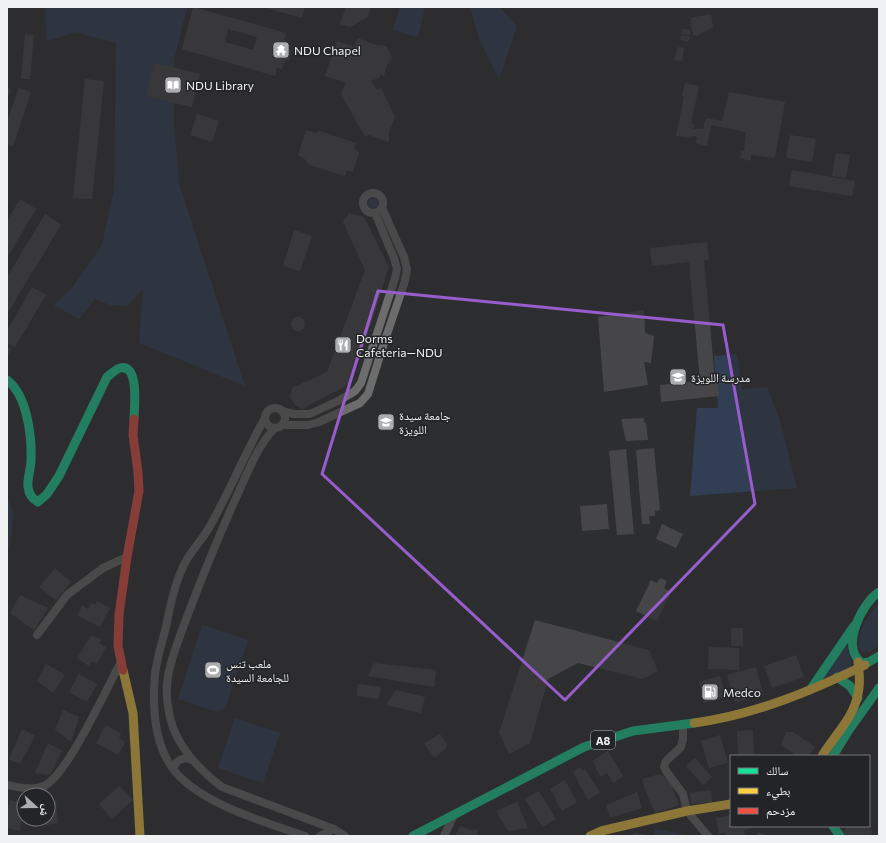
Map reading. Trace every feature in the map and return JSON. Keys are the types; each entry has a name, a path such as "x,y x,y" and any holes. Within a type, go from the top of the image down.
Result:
{"main road":[{"path":"7,380 12,382 17,391 26,417 30,439 31,460 28,491 32,498 38,502 47,494 59,476 111,373 119,368 124,368 130,372 134,378 133,435 139,492 127,557 118,630 118,646 132,713 140,836"},
{"path":"809,690 856,624 879,584"},
{"path":"870,599 879,592"},
{"path":"823,755 858,698 860,664 854,652 853,646 856,624"},
{"name":"A8","path":"413,836 584,747 633,731 708,721 756,708 809,690 879,656"},
{"path":"838,677 848,683 858,698"},
{"path":"834,755 848,730 879,688"},
{"path":"590,836 601,831 687,811 730,804"},
{"path":"834,827 840,836"}],"street":[{"path":"265,418 268,425 278,426 319,422 360,403 368,394 406,281 407,269 404,257 378,210 397,269 396,278 361,383 355,391 310,414 294,414 276,408 271,408 267,412 210,527 182,567 174,588 155,674 157,736 164,754 173,768 191,786 206,797 261,821 305,836"},
{"path":"282,411 285,418 266,436 212,552 170,668 167,690 169,712 175,732 192,760 208,777 222,787 334,829 345,836"},
{"path":"37,635 66,595 103,568 127,557"},
{"path":"7,785 38,788 50,782 58,774 78,743 121,662"},
{"path":"683,724 683,739 681,747 666,761 664,767 666,772 683,794 687,811 708,836"},
{"path":"173,768 176,763 183,758 192,760"},
{"path":"444,836 454,815"},
{"path":"320,836 334,829"}],"highlighted area":[{"path":"378,291 723,325 755,504 565,700 322,474"}],"shaded area":[{"path":"45,7 187,7 174,59 174,125 179,184 245,386 139,343 143,289 127,306 110,305 95,299 79,319 54,305 72,288 102,245 114,189 116,43 75,32 47,41"},
{"path":"400,7 425,7 418,37 393,30"},
{"path":"470,7 499,7 517,26 499,79 480,41"},
{"path":"371,198 375,198 377,199 377,207 371,208 368,205 368,201"},
{"path":"737,354 742,389 767,387 780,421 797,488 690,496 697,408 718,408 714,356"},
{"path":"7,496 14,515 10,545 7,552"},
{"path":"879,604 879,645 870,652 863,652 858,647 862,629 867,618"},
{"name":"ملعب تنس للجامعة السيدة","path":"202,625 248,640 225,708 218,712 178,699"},
{"path":"847,644 852,668 821,681"},
{"path":"235,718 280,733 263,783 218,768"},
{"path":"655,829 692,836 654,836"}],"building":[{"path":"193,7 286,33 284,41 289,43 287,50 292,51 289,61 285,60 282,69 277,68 275,76 182,49","holes":["228,29 257,37 253,50 225,42"]},
{"path":"263,7 305,7 302,18"},
{"path":"346,7 371,7 368,17 350,27 340,24"},
{"path":"711,14 713,27 697,36 693,35 690,18"},
{"path":"682,29 690,30 690,35 681,34"},
{"path":"25,34 34,35 30,79 21,79"},
{"path":"682,35 690,37 688,42 680,40"},
{"path":"358,38 378,46 382,45 387,47 392,58 386,67 384,76 380,74 380,77 371,81 377,90 381,88 395,117 389,132 389,142 369,135 365,137 341,94 346,83 325,76 337,41 354,47"},
{"path":"678,47 684,48 682,61 674,60"},
{"name":"NDU Library","path":"155,63 200,74 192,107 146,96"},
{"path":"85,79 104,81 92,199 73,198"},
{"path":"685,83 699,86 691,124 695,125 693,129 703,129 706,118 722,121 729,92 785,102 775,158 751,155 751,161 740,158 742,151 744,151 746,132 711,125 707,146 696,143 697,137 692,136 691,138 676,136 684,97 682,96"},
{"path":"7,88 11,89 7,100"},
{"path":"19,88 31,92 13,146 7,144 7,121"},
{"path":"197,114 219,121 212,142 190,135"},
{"path":"306,130 316,133 320,131 356,143 354,148 359,152 353,172 347,170 345,176 309,165 304,158 298,155"},
{"path":"790,135 816,139 812,162 786,158"},
{"path":"836,153 850,155 846,178 832,176"},
{"path":"792,170 855,181 852,196 789,186"},
{"path":"20,199 36,209 7,258 7,221"},
{"path":"349,213 364,217 389,267 351,383 302,409 295,405 290,397 292,388 327,372 365,270 343,222"},
{"path":"45,214 61,225 7,314 7,277"},
{"path":"294,230 312,236 300,271 283,266"},
{"path":"707,242 709,260 704,260 715,380 718,380 719,396 661,402 660,385 700,381 689,262 652,266 650,248"},
{"path":"32,287 46,295 15,347 7,343 7,331"},
{"path":"644,310 645,333 654,336 651,363 644,362 648,385 604,392 598,317"},
{"path":"298,317 303,319 305,324 303,329 298,331 293,329 291,324 293,319"},
{"path":"7,347 11,349 7,358"},
{"path":"644,418 648,440 626,441 621,419"},
{"path":"654,448 660,510 655,511 655,516 649,516 650,524 642,524 636,450"},
{"path":"626,449 634,534 617,535 609,451"},
{"path":"607,504 609,529 582,531 580,506"},
{"path":"662,524 683,534 676,548 656,539"},
{"path":"55,568 71,582 56,600 39,587"},
{"path":"660,578 667,581 664,588 671,592 657,621 636,611 651,580 657,583"},
{"path":"20,595 48,608 34,630 10,613"},
{"path":"97,601 110,608 100,627 77,615 82,606 88,609 92,603 95,605"},
{"path":"535,620 649,650 658,671 642,679 578,663 548,679 530,743 509,754 499,733"},
{"path":"731,628 743,628 743,646 731,646"},
{"path":"91,636 102,639 99,643 106,647 97,664 91,661 89,666 77,658"},
{"path":"709,647 739,648 739,670 708,669"},
{"path":"796,655 804,677 772,688 764,666"},
{"path":"374,663 436,670 434,687 368,676"},
{"path":"46,664 65,675 53,693 37,681"},
{"path":"756,667 763,695 735,702 727,675"},
{"path":"79,674 97,684 87,702 69,692"},
{"path":"720,676 726,697 704,703 699,682"},
{"path":"358,684 381,687 379,699 357,696"},
{"path":"396,690 425,697 421,713 386,705"},
{"path":"63,710 79,717 71,742 55,730"},
{"path":"106,725 121,733 119,738 125,742 118,755 96,743"},
{"path":"22,729 35,736 20,764 9,759"},
{"path":"753,730 754,755 738,755 737,731"},
{"path":"786,732 793,732 815,747 809,755 796,755 781,745"},
{"path":"440,734 447,744 446,748 434,758 424,743"},
{"path":"720,735 728,763 709,768 701,741"},
{"path":"48,743 62,751 50,775 35,773"},
{"path":"608,751 623,776 613,783 607,773 601,777 592,761"},
{"path":"695,758 712,777 703,785 686,766"},
{"path":"580,767 582,770 585,769 600,793 588,800 573,772"},
{"path":"660,774 670,781 679,805 655,813 642,779"},
{"path":"565,780 577,802 562,811 550,789"},
{"path":"119,786 133,800 112,819 99,804"},
{"path":"711,790 712,802 691,804 690,793"},
{"path":"539,791 556,819 542,827 525,799"},
{"path":"637,792 642,808 610,818 606,805"},
{"path":"10,800 16,802 16,827 21,827 20,831 7,828 7,812"},
{"path":"56,801 58,823 56,823"},
{"path":"517,802 528,828 508,831 496,811"},
{"path":"730,815 730,827 749,827 749,829 744,830 745,836 726,836 725,833 719,834 716,818"},
{"path":"460,826 478,831 476,836 455,836"},
{"path":"846,827 867,827 873,831 870,836 847,836 843,833"},
{"path":"758,832 769,836 757,836"},
{"path":"633,833 649,835 649,836 633,836"}],"traffic: fast":[{"path":"7,380 19,395 27,417 31,450 28,487 31,496 38,502 47,494 59,476 107,377 115,370 120,368 126,368 131,373 133,380 135,398 134,419"},
{"path":"879,592 872,598 860,616 853,637 853,647 856,656 862,663 869,662 879,656"},
{"path":"810,690 854,626"},
{"path":"837,677 850,686 858,698"},
{"path":"834,755 849,730 879,688"},
{"path":"413,836 584,747 633,731 694,723"},
{"path":"834,827 840,836"}],"traffic: slow":[{"path":"823,755 848,718 856,702 860,678 858,662"},
{"path":"694,723 738,714 782,701 865,665"},
{"path":"123,670 133,713 140,836"},
{"path":"590,836 601,831 687,811 730,804"}],"traffic: jam":[{"path":"123,670 118,646 119,615 127,557 139,491 133,435 134,419"}],"place":[{"name":"NDU Chapel","path":"281,50"},
{"name":"NDU Library","path":"173,85"},
{"name":"Dorms Cafeteria—NDU","path":"343,345"},
{"name":"مدرسة اللويزة","path":"678,377"},
{"name":"جامعة سيدة اللويزة","path":"386,422"},
{"name":"ملعب تنس للجامعة السيدة","path":"213,670"},
{"name":"Medco","path":"710,692"}]}
